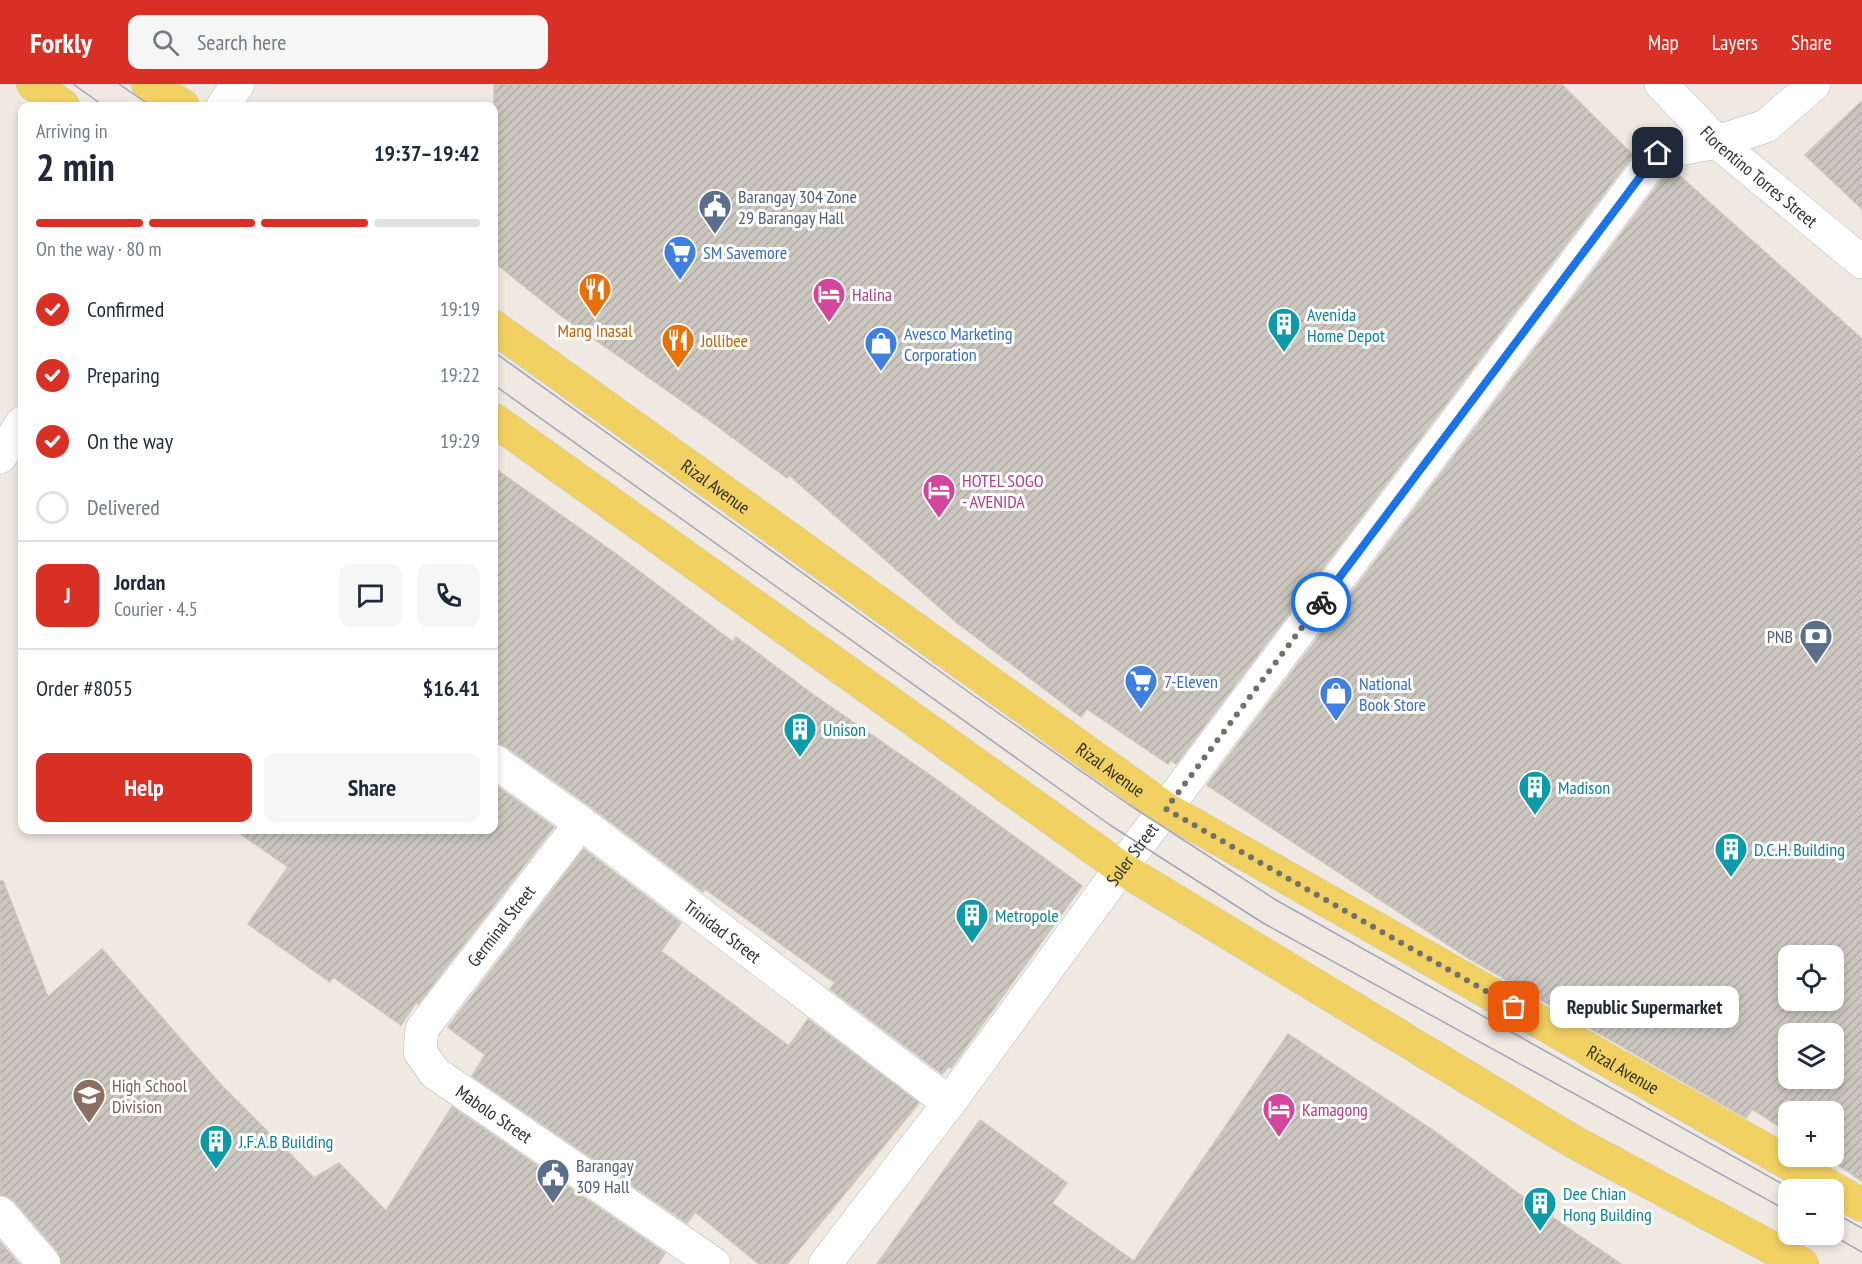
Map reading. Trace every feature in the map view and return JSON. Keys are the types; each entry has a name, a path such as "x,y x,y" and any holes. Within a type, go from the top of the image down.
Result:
{"main road":[{"path":"33,84 58,102"},
{"path":"148,84 177,102"},
{"name":"Rizal Avenue","path":"498,330 1166,809 1862,1205"},
{"path":"498,423 1120,868 1574,1142 1802,1264"}],"street":[{"path":"226,102 238,84"},
{"name":"Florentino Torres Street","path":"1661,84 1717,142 1862,262"},
{"name":"Soler Street","path":"825,1264 949,1103 1120,868 1658,153 1717,142 1766,126 1814,84"},
{"path":"0,457 16,421"},
{"name":"Trinidad Street","path":"498,764 581,823 949,1103"},
{"name":"Germinal Street","path":"422,1029 581,823"},
{"name":"Mabolo Street","path":"422,1029 420,1052 435,1073 714,1264"},
{"path":"0,1213 44,1264"}],"building":[{"path":"494,84 1561,84 1633,155 1176,764 1171,760 1168,764 1087,709 1081,717 956,622 789,475 787,478 560,315 498,265 498,102 494,102"},
{"path":"1862,101 1862,209 1805,155"},
{"path":"1672,169 1862,339 1862,1181 1841,1167 1844,1167 1844,1101 1778,1101 1778,1126 1752,1109 1746,1118 1465,956 1207,785 1669,170"},
{"path":"498,471 619,556 733,642 736,637 1082,886 951,1068 949,1066 942,1074 830,989 835,983 705,889 703,892 505,746 498,744"},
{"path":"498,787 554,827 418,1004 416,1002 401,1025 333,977 330,982 248,924 288,867 241,834 498,834"},
{"path":"584,849 681,923 661,951 789,1046 808,1019 919,1103 787,1264 759,1264 695,1212 687,1223 472,1076 485,1055 448,1027"},
{"path":"0,881 3,881 48,997 102,949 221,1085 314,1178 339,1163 386,1211 452,1107 665,1253 658,1264 62,1264 58,1252 14,1201 7,1196 0,1195"},
{"path":"1288,1034 1437,1133 1527,1200 1621,1264 877,1264 980,1120 1067,1183 1052,1203 1134,1261"},
{"path":"0,1242 19,1264 0,1264"}],"tram line":[{"path":"73,84 98,102"},
{"path":"119,84 145,102"},
{"path":"498,355 1128,804 1276,900 1778,1182"},
{"path":"498,388 1110,825 1263,923 1778,1206"},
{"path":"1844,1218 1862,1228"},
{"path":"1844,1242 1862,1252"}],"way so far":[{"path":"1321,602 1166,809 1514,1007"}],"place":[{"name":"Barangay 304 Zone 29 Barangay Hall","path":"715,235"},
{"name":"SM Savemore","path":"680,281"},
{"name":"Mang Inasal","path":"595,318"},
{"name":"Halina","path":"829,323"},
{"name":"Avenida Home Depot","path":"1284,353"},
{"name":"Jollibee","path":"678,369"},
{"name":"Avesco Marketing Corporation","path":"881,372"},
{"name":"HOTEL SOGO - AVENIDA","path":"939,519"},
{"name":"PNB","path":"1816,665"},
{"name":"7-Eleven","path":"1141,710"},
{"name":"National Book Store","path":"1336,722"},
{"name":"Unison","path":"800,758"},
{"name":"Madison","path":"1535,816"},
{"name":"D.C.H. Building","path":"1731,878"},
{"name":"Metropole","path":"972,944"},
{"name":"Republic Supermarket","path":"1514,1007"},
{"name":"High School Division","path":"89,1124"},
{"name":"Kamagong","path":"1279,1138"},
{"name":"J.F.A.B Building","path":"216,1170"},
{"name":"Barangay 309 Hall","path":"553,1204"},
{"name":"Dee Chian Hong Building","path":"1540,1232"}],"route":[{"path":"1321,602 1658,153"}]}
